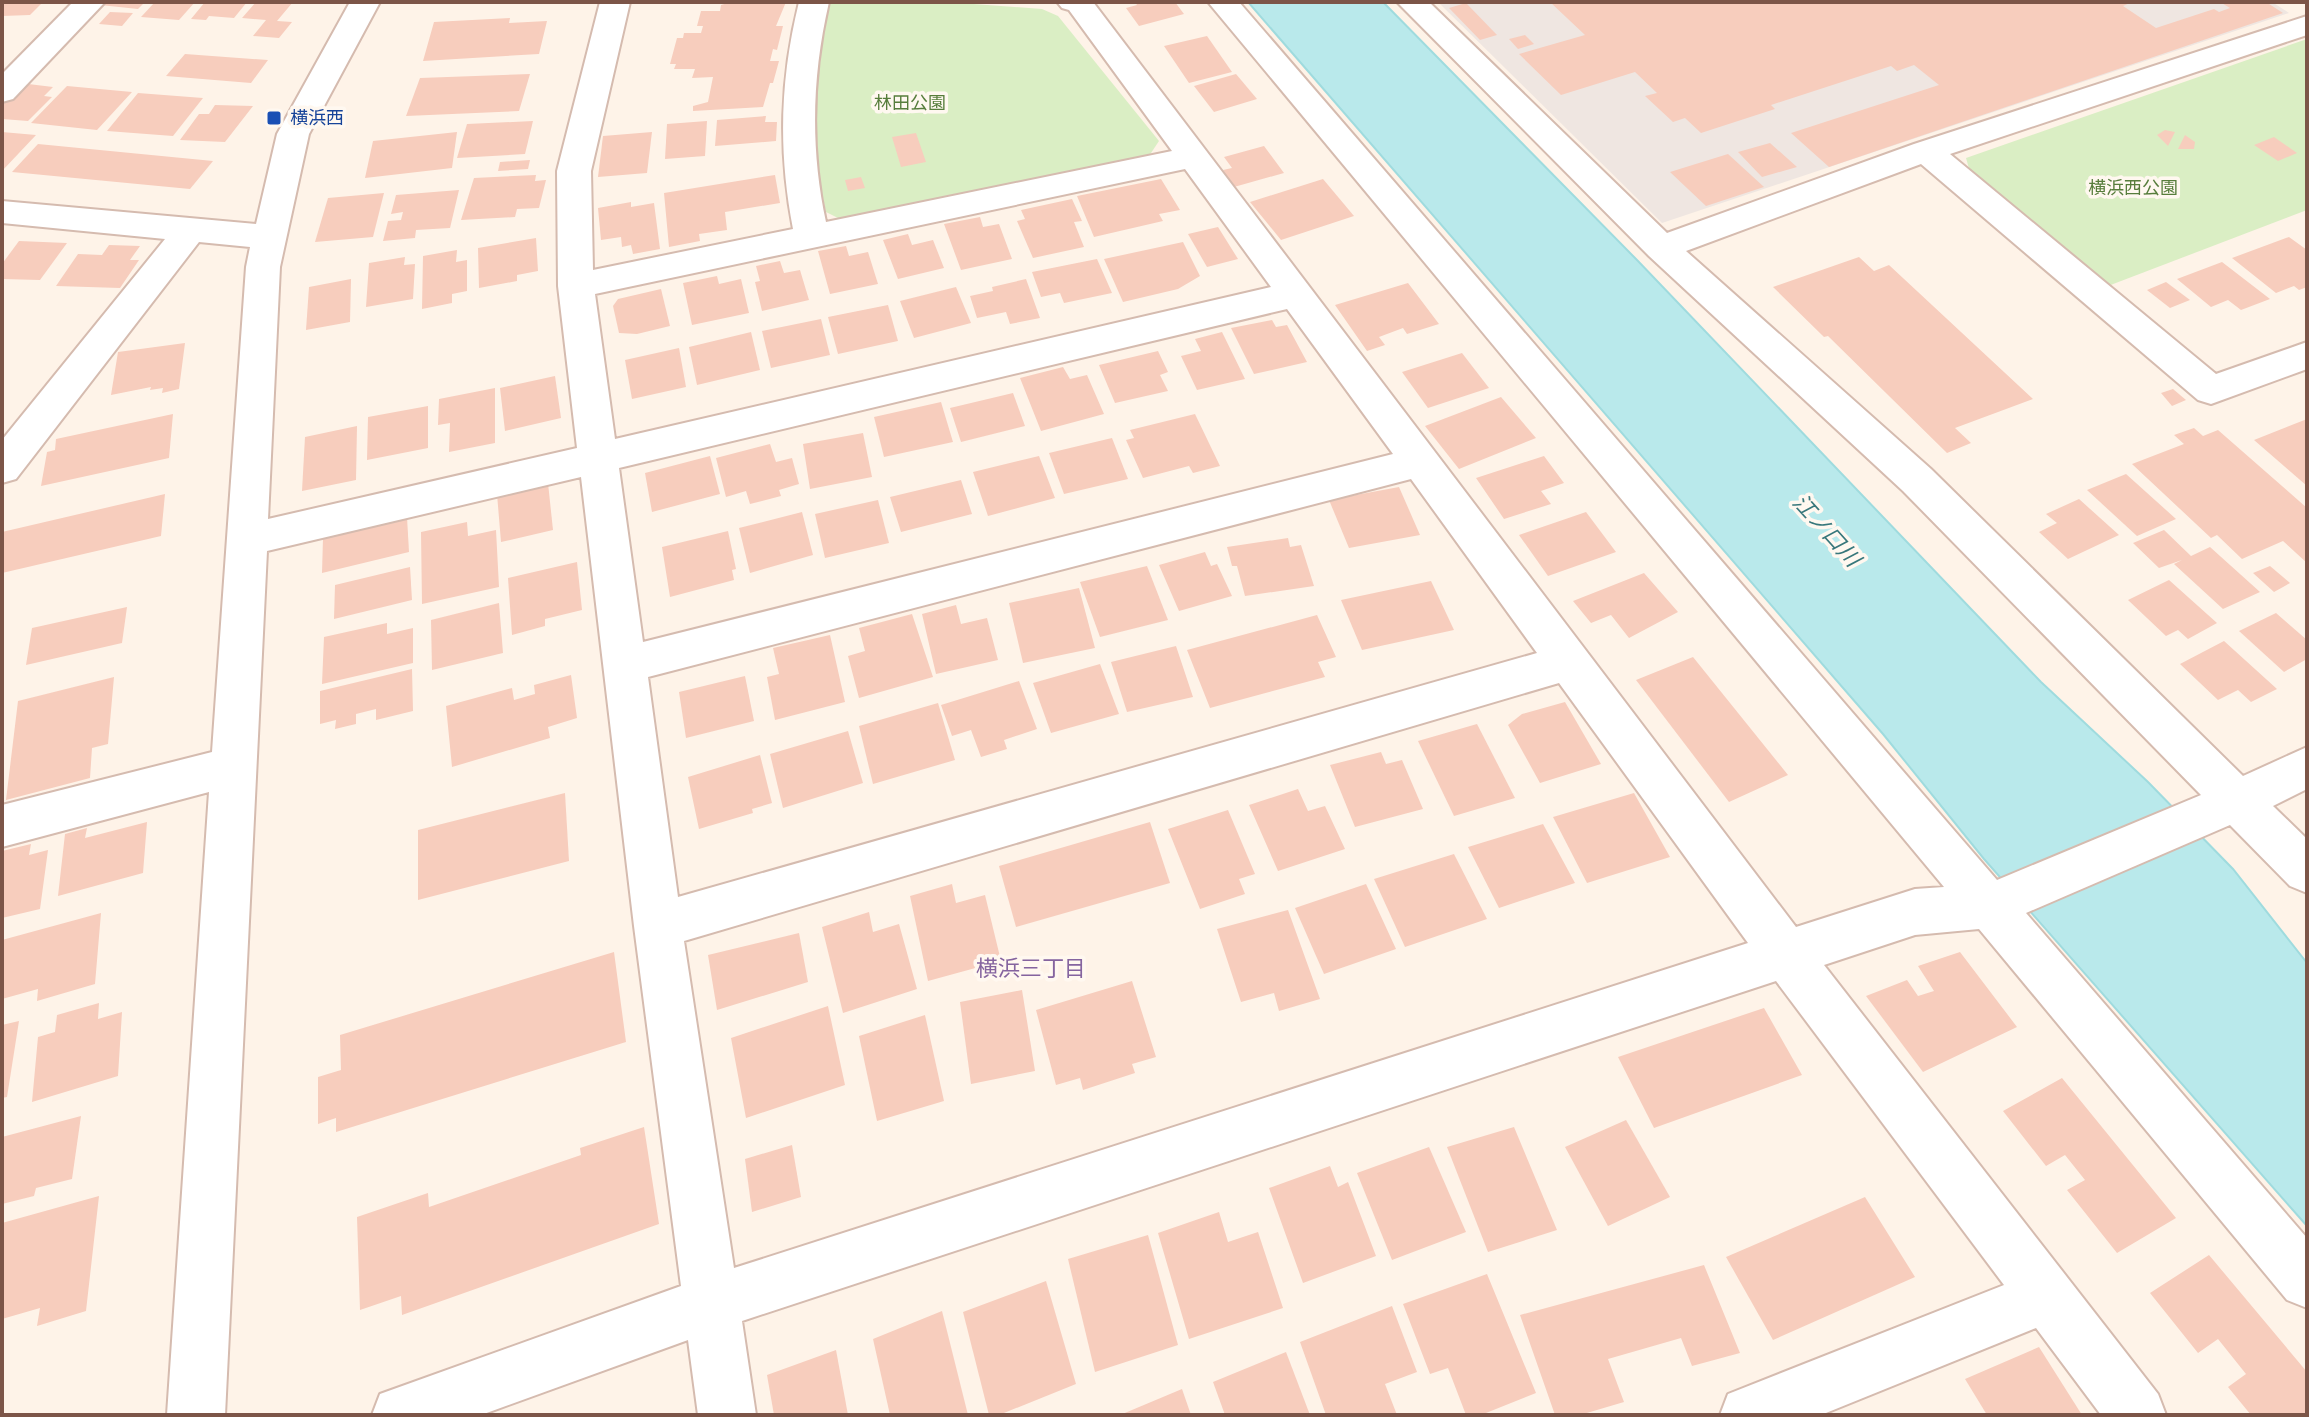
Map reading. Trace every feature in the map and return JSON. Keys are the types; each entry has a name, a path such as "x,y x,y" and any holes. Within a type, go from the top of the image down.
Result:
{"street":[{"path":"2,92 90,2"},
{"path":"196,1415 263,267 293,134 365,2"},
{"path":"615,2 574,171 576,286 658,926 727,1415"},
{"path":"812,238 799,164 796,106 802,47 814,2"},
{"path":"1072,2 1079,3 1786,954 2137,1415"},
{"path":"1223,2 2307,1280"},
{"path":"1412,2 1661,248 1917,480 2307,871"},
{"path":"1661,248 1926,151 2307,25"},
{"path":"1926,151 2211,390 2307,355"},
{"path":"576,286 1193,157"},
{"path":"2,212 270,237"},
{"path":"2,468 190,230"},
{"path":"247,540 1296,294"},
{"path":"625,665 1420,462"},
{"path":"658,926 1569,662"},
{"path":"2,826 234,766"},
{"path":"401,1415 711,1303 1915,912 1989,906 2237,801 2307,767"},
{"path":"1749,1415 2046,1296"}],"shaded area":[{"path":"1438,2 2272,2 2289,13 1662,223"}],"green space":[{"name":"林田公園","path":"824,2 946,2 1042,9 1058,16 1159,141 1149,156 842,220 826,212 813,151 812,56"},
{"name":"横浜西公園","path":"2307,39 2307,210 2108,286 1970,172 1966,158"}],"water":[{"name":"江ノ口川","path":"1248,2 1383,2 1637,260 2041,682 2148,782 2233,869 2307,963 2307,1226 1984,859 1883,734"}],"building":[{"path":"2,2 43,2 30,15 2,16"},
{"path":"103,2 145,2 138,9 100,5"},
{"path":"155,2 195,2 179,20 141,17"},
{"path":"205,2 247,2 234,18 209,16 206,20 191,19"},
{"path":"256,2 293,2 277,21 292,22 279,38 253,36 266,20 242,18"},
{"path":"731,2 786,2 776,26 783,26 777,50 773,49 770,61 779,61 773,83 770,83 763,107 693,111 693,106 708,102 713,77 692,78 695,69 674,69 676,64 670,64 677,38 683,38 684,33 701,33 703,26 697,26 701,11 720,11 721,5"},
{"path":"1135,2 1175,2 1184,14 1139,26 1126,8 1137,5"},
{"path":"1550,2 2132,2 2123,6 2156,28 2214,9 2219,12 2230,8 2220,2 2266,2 2283,13 1829,167 1791,133 1939,85 1914,65 1897,71 1891,66 1771,105 1775,109 1701,133 1685,118 1673,122 1645,96 1657,93 1635,72 1561,95 1519,54 1585,35"},
{"path":"1466,3 1497,35 1480,40 1449,8"},
{"path":"110,12 133,13 122,26 99,24"},
{"path":"510,18 509,23 547,21 539,54 423,61 434,22"},
{"path":"1525,35 1534,44 1518,49 1509,39"},
{"path":"1207,36 1232,72 1189,83 1164,46"},
{"path":"185,54 268,60 251,83 166,76"},
{"path":"530,74 519,111 406,116 420,78"},
{"path":"1236,74 1257,99 1214,112 1194,86"},
{"path":"20,83 53,87 44,96 52,97 28,121 2,119 2,102"},
{"path":"67,86 132,92 97,130 31,123"},
{"path":"138,93 203,98 173,136 107,131"},
{"path":"215,105 253,106 225,142 180,140 199,114 209,114"},
{"path":"766,116 765,122 777,122 776,141 715,146 717,120"},
{"path":"533,121 525,154 457,158 467,124"},
{"path":"707,121 705,156 665,159 667,124"},
{"path":"2165,130 2175,132 2168,146 2157,135"},
{"path":"2,132 36,135 2,171"},
{"path":"457,132 452,168 365,178 373,141"},
{"path":"652,132 647,173 598,177 603,136"},
{"path":"916,133 926,162 901,167 892,137"},
{"path":"2185,135 2195,142 2194,149 2178,149"},
{"path":"2274,137 2297,153 2278,161 2254,145"},
{"path":"1770,143 1797,167 1762,177 1738,152"},
{"path":"38,144 213,161 190,189 12,172"},
{"path":"1264,146 1284,173 1234,187 1223,170 1232,168 1224,157"},
{"path":"1728,154 1764,187 1706,206 1670,172"},
{"path":"530,160 528,169 498,171 500,162"},
{"path":"536,175 535,181 546,180 539,208 517,209 515,217 461,220 474,178"},
{"path":"775,175 780,203 725,212 727,230 699,234 700,241 669,247 664,193"},
{"path":"861,177 865,188 848,191 845,180"},
{"path":"1161,179 1180,210 1159,214 1163,221 1094,237 1077,196"},
{"path":"1323,179 1354,216 1281,240 1250,202"},
{"path":"459,190 450,228 416,230 415,238 383,241 388,221 401,220 403,212 391,214 396,195"},
{"path":"384,193 373,237 315,242 328,198"},
{"path":"1072,199 1082,221 1074,222 1084,247 1033,258 1017,221 1025,219 1021,210"},
{"path":"631,202 631,207 654,203 660,249 633,254 631,245 622,247 621,237 601,240 598,208"},
{"path":"980,217 983,227 999,224 1012,259 961,270 944,224"},
{"path":"1218,227 1238,259 1207,267 1188,234"},
{"path":"908,234 912,245 933,240 944,268 898,279 883,240"},
{"path":"2289,237 2307,250 2307,287 2299,290 2294,286 2276,293 2232,258"},
{"path":"536,238 538,271 517,275 517,281 479,288 478,248"},
{"path":"19,241 67,243 40,280 2,279 2,264"},
{"path":"1183,242 1200,276 1178,289 1123,302 1104,259"},
{"path":"109,245 140,246 130,260 139,260 120,288 56,286 78,254 102,255"},
{"path":"846,246 849,256 868,252 878,284 830,294 818,251"},
{"path":"457,250 456,262 467,260 467,291 452,294 452,303 422,309 423,256"},
{"path":"405,257 404,265 415,264 413,299 366,307 369,263"},
{"path":"1859,257 1874,271 1889,265 2033,399 1955,428 1971,443 1947,453 1828,336 1824,337 1773,287"},
{"path":"1097,259 1112,293 1064,303 1060,293 1041,297 1032,272"},
{"path":"780,261 784,273 800,270 809,300 762,311 755,282 760,281 756,266"},
{"path":"2222,262 2270,299 2241,310 2228,300 2211,307 2177,279"},
{"path":"717,276 719,284 741,279 749,313 692,325 683,283"},
{"path":"351,279 350,322 306,330 309,287"},
{"path":"1026,279 1040,318 1010,324 1006,312 977,318 970,296"},
{"path":"2166,282 2190,300 2170,308 2147,290"},
{"path":"1408,283 1439,324 1407,334 1403,328 1379,337 1385,345 1367,351 1335,305"},
{"path":"956,287 971,323 914,338 900,301"},
{"path":"661,289 670,326 637,334 619,333 613,306 618,299"},
{"path":"888,305 898,341 838,354 828,317"},
{"path":"821,319 830,355 771,368 762,331"},
{"path":"1272,320 1276,327 1287,325 1307,362 1254,374 1231,328"},
{"path":"751,332 760,370 697,385 689,347"},
{"path":"1222,332 1245,379 1197,390 1181,356 1201,351 1195,339"},
{"path":"185,343 179,389 162,393 163,388 150,390 151,387 111,395 118,352"},
{"path":"679,348 686,387 632,399 625,360"},
{"path":"1158,351 1168,372 1160,375 1168,391 1115,403 1099,365"},
{"path":"1462,353 1489,388 1428,408 1402,372"},
{"path":"1063,367 1070,379 1087,375 1104,414 1041,431 1020,378"},
{"path":"555,376 561,418 505,431 500,388"},
{"path":"495,388 495,443 449,452 450,423 438,425 439,399"},
{"path":"2173,389 2186,400 2172,406 2161,393"},
{"path":"1013,393 1025,426 961,442 950,408"},
{"path":"1501,397 1536,438 1459,469 1425,426"},
{"path":"941,402 953,442 884,457 874,417"},
{"path":"428,406 428,448 367,460 368,417"},
{"path":"173,414 169,458 41,486 47,452 55,450 56,439"},
{"path":"1195,414 1220,466 1193,473 1189,466 1143,478 1126,440 1134,438 1130,430"},
{"path":"2307,419 2307,486 2254,440"},
{"path":"357,426 356,480 302,491 305,437"},
{"path":"2194,428 2203,436 2218,430 2307,508 2307,563 2283,541 2242,559 2217,535 2211,538 2132,464 2184,444 2174,435"},
{"path":"863,433 872,477 810,489 803,444"},
{"path":"1112,438 1128,479 1064,494 1049,453"},
{"path":"770,444 776,462 792,458 799,484 779,490 781,496 750,504 746,491 726,497 716,458"},
{"path":"710,456 720,494 652,512 645,473"},
{"path":"1039,456 1055,498 988,516 973,472"},
{"path":"1544,456 1564,483 1541,491 1551,504 1504,519 1476,478"},
{"path":"2126,474 2176,519 2137,536 2087,490"},
{"path":"961,480 972,514 901,532 890,497"},
{"path":"548,483 553,530 501,542 497,494"},
{"path":"1399,487 1420,535 1349,548 1329,500"},
{"path":"165,494 161,536 2,573 2,532"},
{"path":"2079,499 2119,535 2068,559 2039,532 2057,523 2046,514"},
{"path":"878,500 889,543 825,558 815,514"},
{"path":"802,512 813,555 750,573 739,528"},
{"path":"1586,512 1616,552 1548,576 1519,535"},
{"path":"407,517 409,552 322,573 323,538"},
{"path":"467,522 468,536 496,530 499,587 422,604 421,532"},
{"path":"2164,530 2191,556 2210,547 2260,592 2223,609 2174,564 2182,560 2159,568 2133,543"},
{"path":"728,531 736,569 732,570 734,580 670,597 662,547"},
{"path":"1288,538 1290,547 1301,545 1314,586 1245,596 1237,566 1232,566 1227,547"},
{"path":"1205,552 1211,566 1217,564 1232,596 1179,611 1159,565"},
{"path":"577,562 582,610 545,619 545,626 512,635 508,578"},
{"path":"1147,566 1168,620 1100,637 1080,582"},
{"path":"2270,566 2290,583 2274,592 2253,573"},
{"path":"410,567 412,600 334,619 335,585"},
{"path":"1644,573 1678,612 1629,638 1611,615 1591,623 1573,601"},
{"path":"2169,580 2217,623 2188,639 2178,630 2166,636 2128,600"},
{"path":"1431,581 1454,630 1362,650 1341,600"},
{"path":"1079,588 1095,648 1023,663 1009,603"},
{"path":"499,603 503,653 432,670 431,620"},
{"path":"956,605 961,624 987,618 998,660 936,674 922,614"},
{"path":"127,607 122,643 26,665 32,628"},
{"path":"2276,613 2307,640 2307,659 2284,672 2239,631"},
{"path":"912,614 933,677 859,698 848,656 865,651 859,628"},
{"path":"1317,615 1336,657 1318,662 1325,677 1210,708 1187,650"},
{"path":"387,623 387,634 413,628 413,663 322,684 324,637"},
{"path":"830,635 845,702 775,720 767,677 779,674 773,648"},
{"path":"2224,641 2277,689 2251,702 2238,690 2218,700 2180,664"},
{"path":"1176,646 1193,697 1127,712 1111,662"},
{"path":"1693,657 1788,775 1729,802 1636,680"},
{"path":"1100,664 1119,714 1051,733 1033,683"},
{"path":"412,669 413,711 376,720 376,709 356,714 356,724 335,729 336,720 320,724 320,691"},
{"path":"571,675 577,718 548,727 550,738 452,767 446,706 512,688 514,700 535,694 534,685"},
{"path":"745,676 754,721 686,738 679,692"},
{"path":"114,677 108,744 92,748 90,778 6,800 18,701"},
{"path":"1019,681 1037,729 1004,740 1007,749 981,757 971,730 952,736 941,705"},
{"path":"1565,702 1601,764 1540,783 1508,725 1522,714"},
{"path":"938,703 955,760 873,784 859,726"},
{"path":"1477,724 1515,798 1454,816 1418,741"},
{"path":"848,731 863,783 783,808 770,754"},
{"path":"1381,752 1386,764 1402,760 1423,809 1355,827 1330,765"},
{"path":"760,755 772,803 752,809 753,813 699,829 688,777"},
{"path":"1298,789 1308,811 1325,806 1345,849 1278,871 1249,805"},
{"path":"565,793 569,861 418,900 418,830"},
{"path":"1634,793 1670,857 1587,883 1553,817"},
{"path":"1228,810 1255,874 1239,879 1245,894 1200,909 1168,829"},
{"path":"147,822 143,873 58,896 65,834 87,828 85,838"},
{"path":"1150,822 1170,883 1016,927 999,866"},
{"path":"1543,824 1575,883 1499,908 1468,847"},
{"path":"31,844 29,855 48,850 40,909 2,918 2,851"},
{"path":"1454,854 1487,919 1405,947 1374,879"},
{"path":"952,884 956,903 985,895 1001,961 928,981 910,896"},
{"path":"1366,884 1396,949 1324,974 1295,908"},
{"path":"1288,910 1320,999 1279,1011 1274,993 1241,1002 1217,929"},
{"path":"869,912 873,932 899,924 917,989 843,1013 822,927"},
{"path":"101,913 95,984 37,1001 38,989 2,999 2,940"},
{"path":"799,933 808,982 717,1010 708,955"},
{"path":"614,952 626,1042 336,1132 336,1118 318,1124 318,1077 341,1070 340,1035"},
{"path":"1960,952 2017,1027 1923,1072 1866,996 1907,980 1918,996 1934,991 1918,966"},
{"path":"1132,981 1156,1057 1132,1064 1135,1073 1083,1090 1080,1078 1056,1085 1036,1010"},
{"path":"1022,990 1035,1071 971,1084 960,1002"},
{"path":"99,1003 98,1019 122,1012 118,1076 32,1102 38,1037 55,1032 57,1015"},
{"path":"828,1006 845,1085 746,1118 731,1038"},
{"path":"1764,1008 1802,1075 1654,1128 1618,1057"},
{"path":"925,1015 944,1101 877,1121 859,1036"},
{"path":"19,1021 7,1097 2,1098 2,1025"},
{"path":"2062,1078 2176,1218 2117,1253 2067,1190 2085,1180 2065,1155 2046,1166 2003,1111"},
{"path":"81,1116 72,1179 36,1188 34,1196 2,1204 2,1137"},
{"path":"1626,1120 1670,1197 1608,1226 1565,1147"},
{"path":"644,1127 659,1224 402,1315 401,1296 360,1310 357,1217 428,1193 429,1207 581,1155 580,1148"},
{"path":"1514,1127 1557,1230 1488,1252 1447,1147"},
{"path":"792,1145 801,1197 752,1212 745,1159"},
{"path":"1429,1147 1466,1232 1392,1260 1357,1173"},
{"path":"1330,1166 1338,1187 1348,1182 1376,1256 1303,1283 1269,1188"},
{"path":"99,1196 86,1311 37,1326 40,1308 2,1319 2,1223"},
{"path":"1865,1197 1915,1277 1773,1340 1726,1257"},
{"path":"1219,1212 1228,1242 1258,1232 1283,1308 1189,1339 1158,1233"},
{"path":"1148,1235 1178,1345 1095,1372 1068,1259"},
{"path":"2209,1255 2307,1372 2307,1415 2251,1415 2228,1387 2246,1374 2218,1339 2198,1353 2150,1293"},
{"path":"1704,1265 1740,1353 1692,1366 1681,1338 1608,1359 1624,1402 1580,1415 1555,1415 1520,1315"},
{"path":"1487,1274 1536,1393 1481,1415 1466,1415 1448,1368 1430,1374 1403,1304"},
{"path":"1046,1281 1076,1384 999,1415 989,1415 963,1312"},
{"path":"1392,1306 1417,1372 1385,1384 1397,1415 1326,1415 1300,1342"},
{"path":"942,1311 968,1415 890,1415 873,1339"},
{"path":"2039,1347 2082,1415 1987,1415 1965,1379"},
{"path":"836,1350 848,1415 774,1415 767,1375"},
{"path":"1286,1352 1310,1415 1225,1415 1213,1382"},
{"path":"1182,1389 1191,1415 1120,1415"}],"place":[{"name":"横浜西","path":"274,118"}],"district":[{"name":"横浜三丁目","path":"1031,968"}]}
